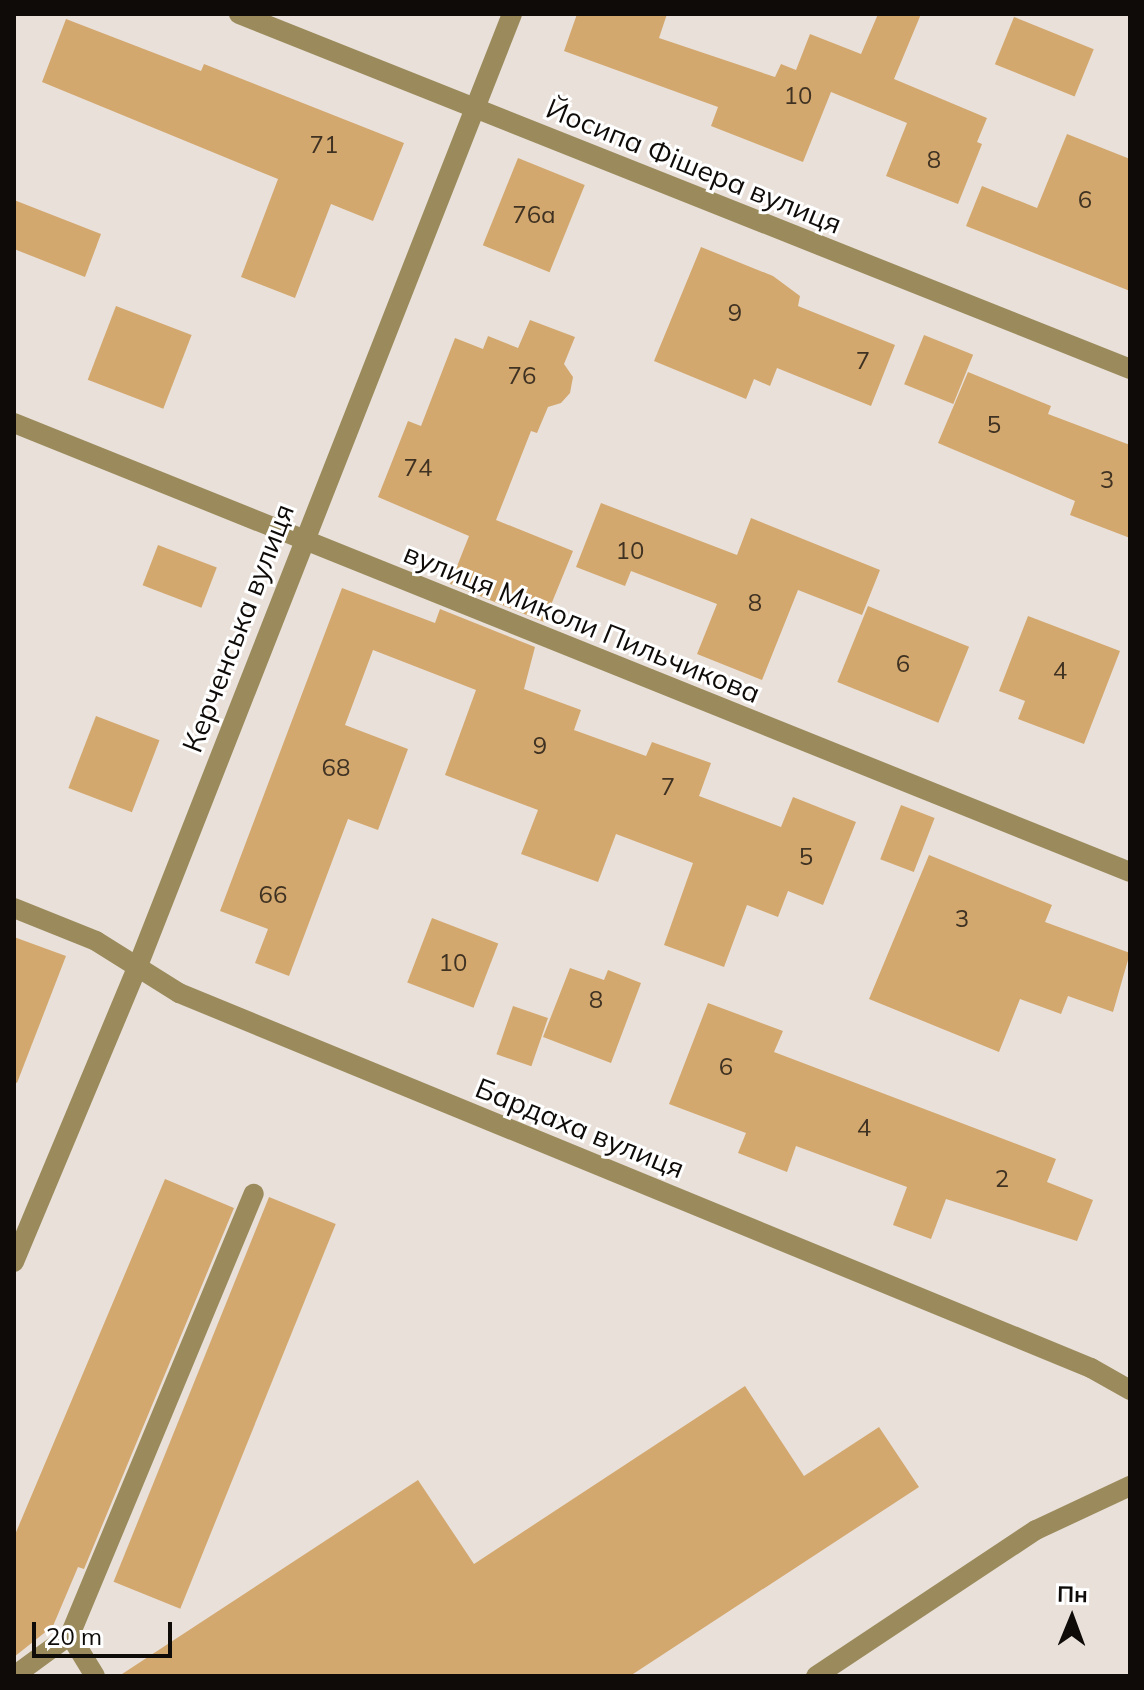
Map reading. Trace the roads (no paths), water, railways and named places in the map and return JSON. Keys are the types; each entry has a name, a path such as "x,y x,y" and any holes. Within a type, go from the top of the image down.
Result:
{"street":[{"name":"Йосипа Фішера вулиця","path":"239,14 1130,369"},
{"name":"Керченська вулиця","path":"14,1262 137,968 302,541 512,14"},
{"name":"вулиця Миколи Пильчикова","path":"14,423 1130,872"},
{"name":"Бардаха вулиця","path":"14,908 96,941 179,993 1091,1368 1130,1390"},
{"path":"14,1676 70,1635 254,1194"},
{"path":"816,1676 1036,1530 1130,1486"},
{"path":"70,1635 95,1676"}]}
